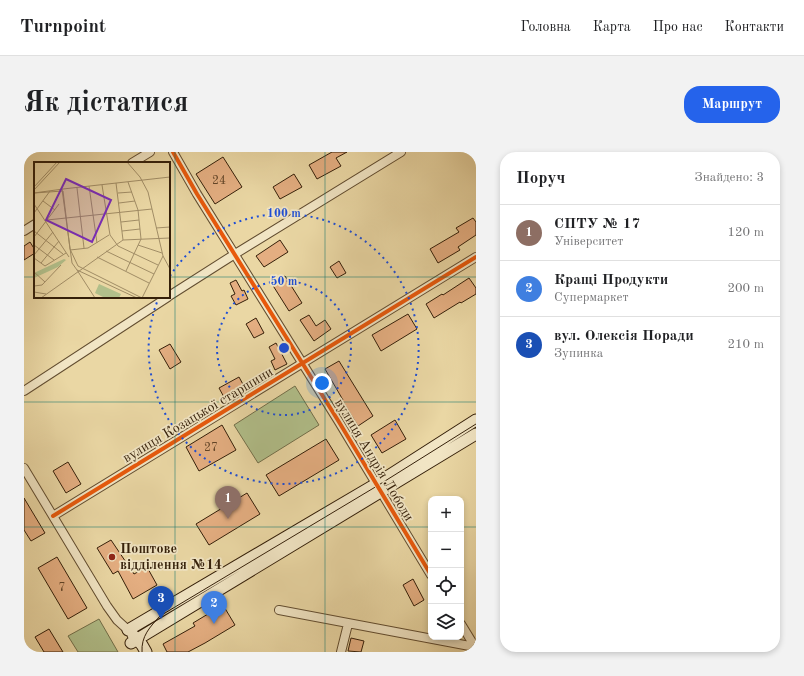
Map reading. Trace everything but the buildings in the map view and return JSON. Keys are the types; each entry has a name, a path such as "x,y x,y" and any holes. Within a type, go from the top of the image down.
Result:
{"main road":[{"path":"134,645 378,487 476,420"},
{"path":"134,645 128,630 378,487 476,434"},
{"path":"134,645 142,645 146,652"}],"street":[{"path":"134,162 150,152"},
{"name":"вулиця Андрія Лободи","path":"173,152 197,194 339,422 428,570"},
{"path":"170,296 235,254 401,152"},
{"path":"24,231 34,225"},
{"name":"вулиця Козацької старшини","path":"54,516 476,257"},
{"path":"24,391 167,298"},
{"path":"24,468 107,606 117,620 128,630"},
{"path":"279,610 476,648"},
{"path":"341,652 348,624"},
{"path":"464,629 476,648"}],"green space":[{"path":"295,386 319,425 258,463 234,425"},
{"path":"99,619 118,652 78,652 68,636"}],"tram line":[{"path":"142,652 145,636 160,616 377,486 476,424"}],"cycle path":[{"path":"173,152 197,194 339,422 428,570"},
{"path":"53,516 476,257"}],"place":[{"name":"СПТУ № 17","path":"228,519"},
{"name":"Поштове відділення №14","path":"112,557"},
{"name":"вул. Олексія Поради","path":"161,619"},
{"name":"Кращі Продукти","path":"214,624"}]}
